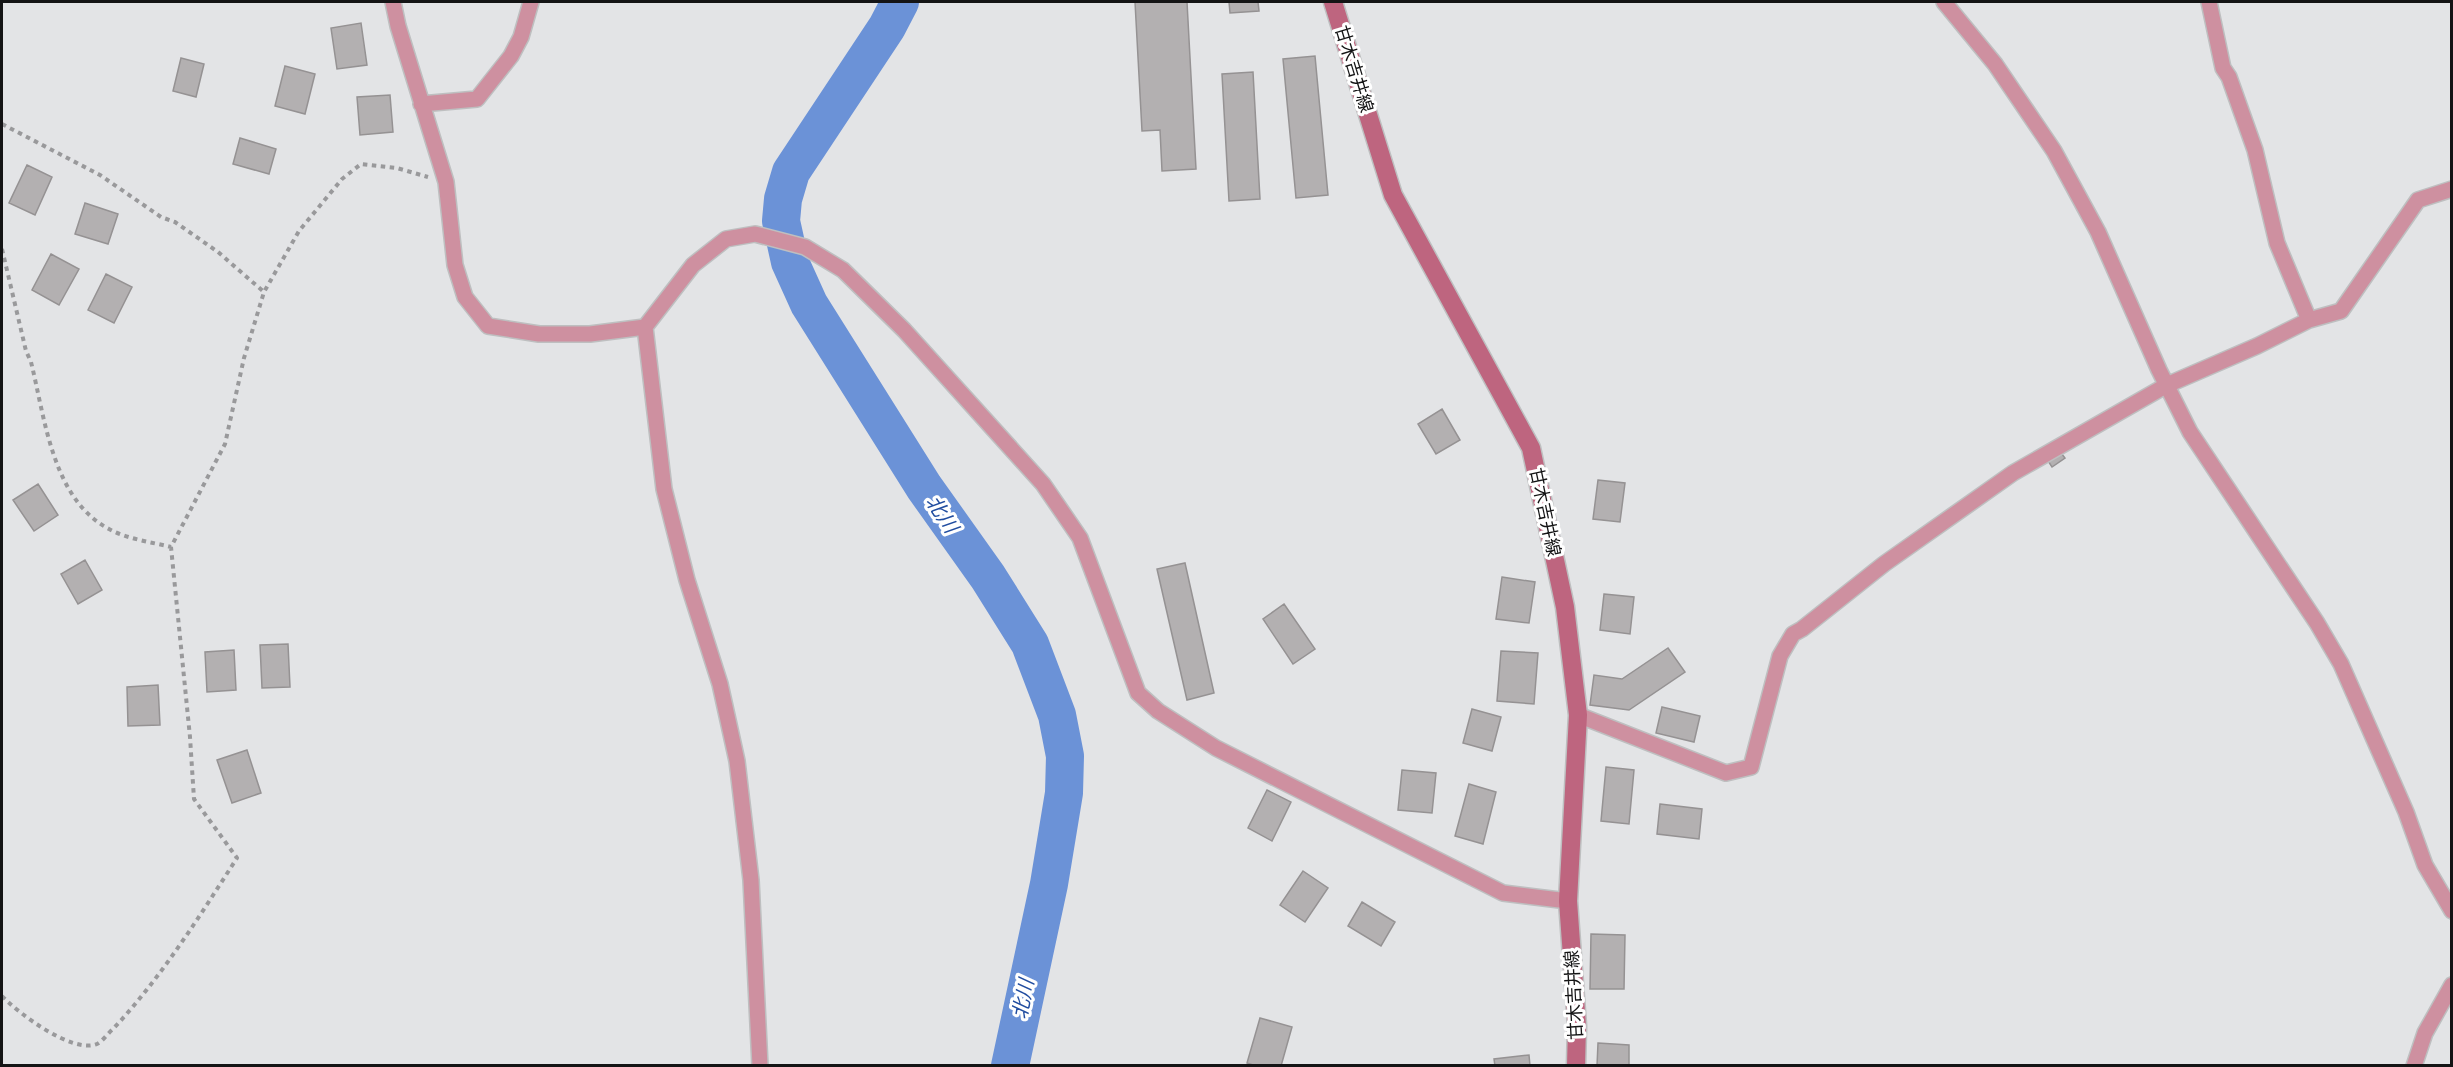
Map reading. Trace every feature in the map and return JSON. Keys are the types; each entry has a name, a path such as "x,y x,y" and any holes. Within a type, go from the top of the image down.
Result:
{"main road":[{"name":"甘木吉井線","path":"1333,2 1393,195 1531,448 1565,607 1578,715 1568,901 1577,1026 1576,1065"}],"street":[{"path":"393,2 398,26 446,182 455,265 465,297 488,326 539,334 590,334 645,327"},
{"path":"421,104 477,99 511,56 521,37 531,2"},
{"path":"1944,2 1995,64 2054,151 2098,232 2190,432 2317,623 2341,664 2406,812 2425,865 2451,911"},
{"path":"2209,2 2223,68 2229,77 2255,150 2277,243 2309,320"},
{"path":"1578,715 1726,773 1751,767 1780,656 1794,634 1884,564 2013,473 2167,385 2257,346 2309,320 2341,311 2418,200 2451,189"},
{"path":"760,1065 751,880 737,761 720,684 687,580 664,489 645,327 693,265 726,239 755,234 805,248 843,270 904,330 1043,484 1080,538 1138,693 1158,711 1216,748 1503,893 1568,901"},
{"path":"2414,1065 2425,1033 2451,985"}],"path":[{"path":"2,124 100,175 161,217 175,222 218,252 264,292"},
{"path":"2,996 60,1039 88,1046 98,1044 132,1009 206,906 237,858 194,799 171,547 225,444 244,358 264,292 299,231 342,179 362,164 397,168 446,182"},
{"path":"2,249 26,351 65,486 83,510 109,529 171,547"}],"building":[{"path":"1135,2 1187,2 1196,169 1162,171 1160,130 1142,131"},
{"path":"1229,2 1258,2 1259,11 1230,13"},
{"path":"361,23 367,65 337,69 331,28"},
{"path":"1315,56 1328,195 1296,198 1283,59"},
{"path":"181,58 204,64 196,97 173,91"},
{"path":"285,66 315,74 305,114 275,106"},
{"path":"1253,72 1260,199 1229,201 1222,74"},
{"path":"390,95 393,132 360,135 357,97"},
{"path":"240,138 276,149 269,174 233,164"},
{"path":"27,165 52,177 35,215 9,203"},
{"path":"85,203 118,214 108,244 75,234"},
{"path":"51,254 79,269 59,305 32,290"},
{"path":"106,274 132,287 114,323 88,310"},
{"path":"1442,409 1460,440 1436,454 1418,424"},
{"path":"2058,449 2065,458 2052,467 2046,458"},
{"path":"1598,480 1625,483 1620,522 1593,519"},
{"path":"38,484 58,515 34,531 13,500"},
{"path":"85,560 102,590 78,604 61,574"},
{"path":"1185,563 1214,693 1187,700 1157,569"},
{"path":"1502,577 1535,582 1529,623 1496,619"},
{"path":"1604,594 1634,597 1630,634 1600,630"},
{"path":"1284,604 1315,649 1293,664 1263,619"},
{"path":"288,644 290,687 262,688 260,645"},
{"path":"1668,648 1685,672 1629,710 1590,705 1594,675 1622,679"},
{"path":"234,650 236,690 207,692 205,652"},
{"path":"1501,651 1538,653 1534,704 1497,701"},
{"path":"158,685 160,725 128,726 127,687"},
{"path":"1662,707 1700,716 1694,742 1656,733"},
{"path":"1472,709 1501,717 1492,751 1463,743"},
{"path":"247,750 261,793 232,803 217,760"},
{"path":"1606,767 1634,770 1629,824 1601,821"},
{"path":"1402,770 1436,773 1432,813 1398,810"},
{"path":"1469,784 1496,792 1483,844 1455,836"},
{"path":"1267,790 1291,802 1272,841 1248,828"},
{"path":"1660,804 1702,809 1699,839 1657,834"},
{"path":"1303,871 1328,888 1305,922 1280,905"},
{"path":"1362,902 1395,922 1381,946 1348,926"},
{"path":"1591,934 1625,935 1624,989 1590,989"},
{"path":"1260,1018 1292,1027 1281,1066 1256,1066 1247,1063"},
{"path":"1598,1043 1629,1045 1629,1066 1597,1066"},
{"path":"1529,1055 1530,1066 1495,1066 1494,1059"}],"waterway":[{"name":"北川","path":"900,2 887,27 791,172 783,199 781,221 790,262 809,304 924,487 988,577 1030,644 1057,715 1065,756 1064,793 1049,884 1010,1066"}]}
